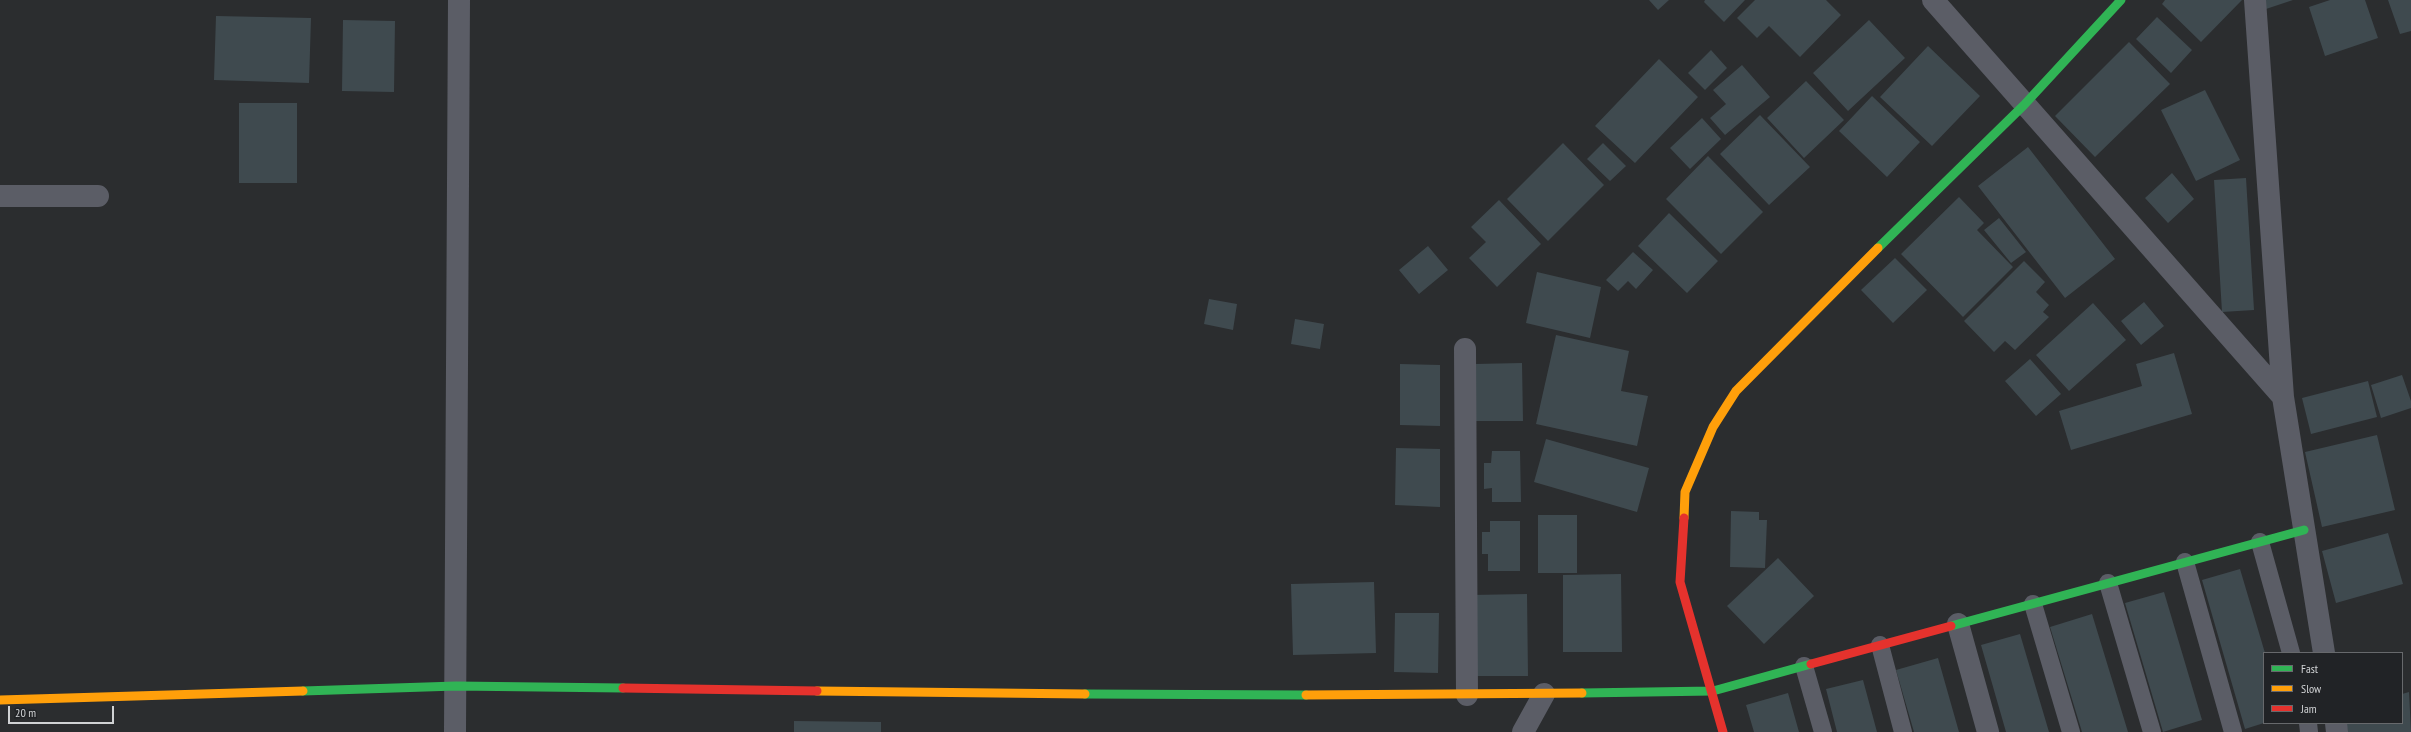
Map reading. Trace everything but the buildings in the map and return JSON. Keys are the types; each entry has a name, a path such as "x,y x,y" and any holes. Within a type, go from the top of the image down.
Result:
{"street":[{"path":"455,732 459,0"},
{"path":"1933,0 2282,397"},
{"path":"1723,732 1713,690 1680,582 1684,492 1713,427 1742,385 1824,301 2024,105 2121,0"},
{"path":"2255,0 2282,397 2324,652"},
{"path":"0,196 98,196"},
{"path":"1465,349 1467,695"},
{"path":"0,700 456,686 1136,695 1467,695 1713,690 2304,530"},
{"path":"1958,624 1988,732"},
{"path":"1523,732 1544,694"}],"lane":[{"path":"2260,542 2291,652"},
{"path":"2185,562 2233,732"},
{"path":"2108,583 2152,732"},
{"path":"2033,604 2071,732"},
{"path":"1880,645 1903,732"},
{"path":"1804,666 1823,732"}],"traffic: fast":[{"path":"1878,248 2024,105 2121,0"},
{"path":"1951,626 2304,530"},
{"path":"1582,693 1713,691 1811,664"},
{"path":"303,691 456,686 623,688"},
{"path":"1085,694 1306,695"}],"traffic: slow":[{"path":"1684,518 1685,492 1713,427 1736,391 1878,248"},
{"path":"0,700 303,691"},
{"path":"817,691 1085,694"},
{"path":"1306,695 1582,693"}],"traffic: jam":[{"path":"1684,518 1680,582 1723,732"},
{"path":"1811,664 1951,626"},
{"path":"623,688 817,691"}]}
